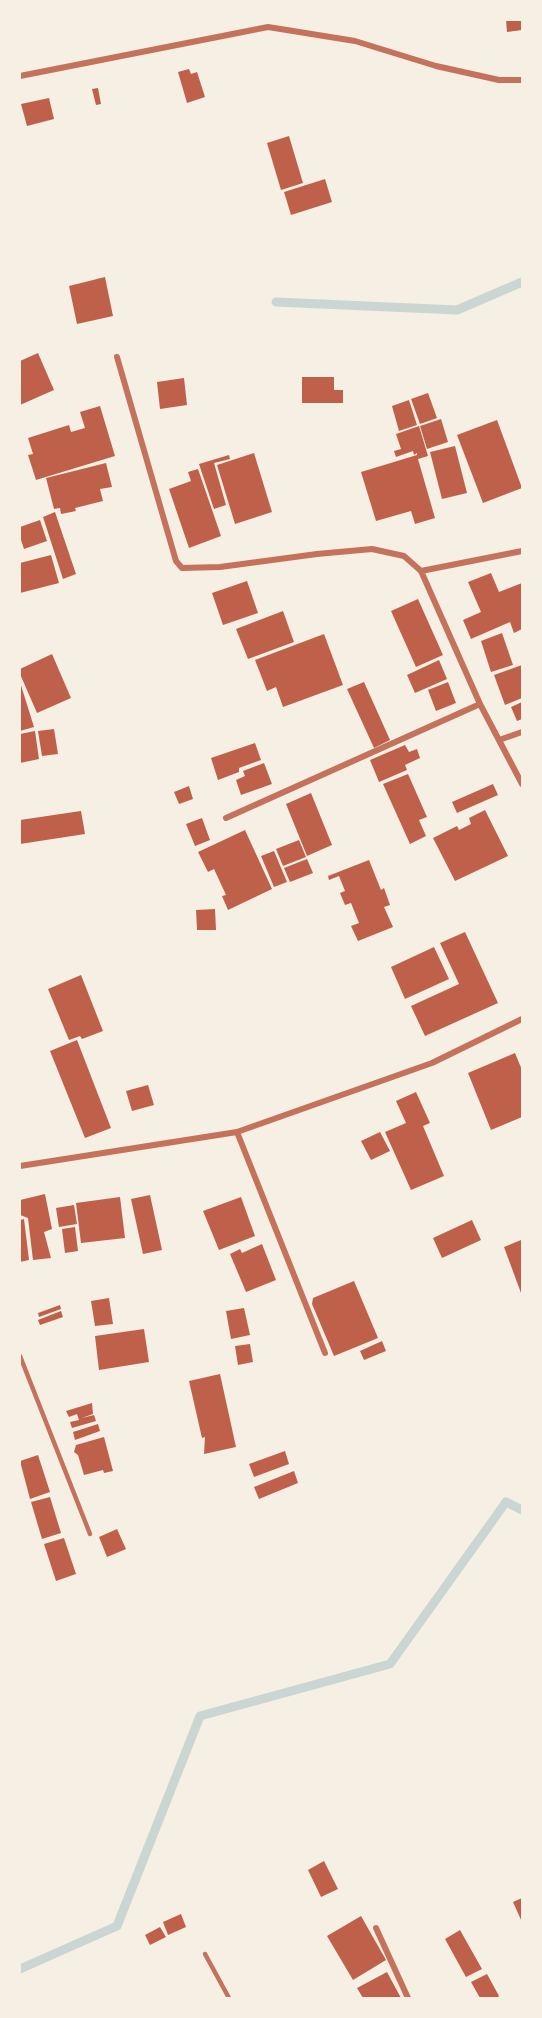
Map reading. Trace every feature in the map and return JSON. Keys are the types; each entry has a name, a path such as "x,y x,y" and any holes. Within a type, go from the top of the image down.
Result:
{"street":[{"path":"20,76 268,27 355,41 447,69 499,80 522,80"},
{"path":"117,357 176,561 182,568 220,567 372,549 404,556 421,571 480,704 522,783"},
{"path":"421,571 522,551"},
{"path":"226,818 480,704"},
{"path":"499,740 522,732"},
{"path":"20,1166 237,1132 432,1063 522,1018"},
{"path":"237,1132 326,1353"},
{"path":"376,1928 408,1998"}],"lane":[{"path":"20,1356 90,1534"},
{"path":"205,1954 229,1998"}],"building":[{"path":"506,20 522,20 522,30 507,32"},
{"path":"189,69 191,74 197,72 205,97 187,103 178,72"},
{"path":"98,88 101,104 96,105 92,89"},
{"path":"49,98 54,119 27,126 21,104"},
{"path":"289,136 303,183 281,190 267,143"},
{"path":"325,179 332,202 291,215 284,192"},
{"path":"105,277 113,316 77,324 69,286"},
{"path":"38,353 54,390 20,405 20,361"},
{"path":"302,377 334,377 334,390 343,390 343,403 302,403"},
{"path":"184,378 187,405 160,409 157,382"},
{"path":"428,393 437,418 420,424 411,399"},
{"path":"409,400 417,425 399,431 392,406"},
{"path":"100,406 115,456 36,480 28,455 33,454 28,438 69,425 71,432 85,428 80,412"},
{"path":"441,419 448,442 427,449 420,426"},
{"path":"497,420 522,488 483,503 457,435"},
{"path":"419,426 428,456 418,459 435,518 415,524 411,511 376,521 361,472 417,455 417,453 414,455 413,451 396,457 394,451 401,449 396,434"},
{"path":"455,446 467,493 442,499 430,452"},
{"path":"254,453 272,512 235,524 217,465"},
{"path":"229,455 230,459 214,463 226,505 214,509 199,464"},
{"path":"106,463 112,487 100,489 103,501 61,514 60,508 54,509 46,478"},
{"path":"198,469 221,536 189,548 169,489 191,481 188,472"},
{"path":"55,512 76,574 63,579 43,517"},
{"path":"40,520 47,541 24,549 20,527"},
{"path":"51,555 59,583 20,593 20,563"},
{"path":"491,573 499,592 522,583 522,629 514,633 510,622 471,639 463,620 481,612 468,582"},
{"path":"247,581 258,613 223,625 212,593"},
{"path":"418,599 443,655 416,667 391,611"},
{"path":"283,611 294,642 248,659 236,629"},
{"path":"502,633 513,665 491,672 481,641"},
{"path":"324,634 343,685 283,707 276,687 267,691 255,660"},
{"path":"52,654 71,698 37,713 20,674 20,669"},
{"path":"439,660 447,679 415,693 407,675"},
{"path":"522,665 522,698 505,705 494,675"},
{"path":"20,682 34,727 20,731"},
{"path":"364,682 390,740 374,748 347,689"},
{"path":"448,682 456,703 436,711 428,690"},
{"path":"522,702 522,719 517,721 511,707"},
{"path":"54,729 58,754 42,756 38,731"},
{"path":"35,731 39,759 20,763 20,734"},
{"path":"255,743 261,760 239,768 239,772 218,780 211,758"},
{"path":"405,745 409,752 417,749 420,758 405,765 407,770 379,782 370,760"},
{"path":"264,763 272,784 241,795 236,780 245,776 243,771"},
{"path":"408,774 427,817 419,820 426,836 410,844 383,784"},
{"path":"493,784 498,795 457,813 452,802"},
{"path":"189,786 193,799 179,804 174,792"},
{"path":"311,793 332,845 307,856 286,804"},
{"path":"485,810 508,856 455,881 433,838 457,826 459,830 471,824 469,818"},
{"path":"81,811 85,834 20,844 20,820"},
{"path":"202,818 210,840 195,846 186,824"},
{"path":"245,830 272,889 228,910 222,896 226,895 214,869 208,872 198,852"},
{"path":"299,840 306,857 283,866 276,849"},
{"path":"274,851 287,882 274,887 261,856"},
{"path":"307,859 313,873 290,882 284,868"},
{"path":"369,860 381,890 384,888 390,905 384,907 393,927 358,941 351,926 359,923 351,903 345,905 340,893 345,891 339,876 329,880 328,876"},
{"path":"215,909 216,930 197,930 196,910"},
{"path":"465,932 498,1003 425,1036 411,1006 459,984 440,943"},
{"path":"434,947 449,979 405,999 391,967"},
{"path":"81,975 103,1031 82,1039 80,1036 69,1040 48,989"},
{"path":"77,1040 111,1128 85,1138 50,1051"},
{"path":"515,1053 522,1070 522,1117 491,1130 468,1073"},
{"path":"148,1085 154,1105 132,1111 126,1091"},
{"path":"416,1092 430,1123 423,1126 444,1176 411,1190 385,1132 406,1123 396,1101"},
{"path":"380,1132 390,1151 371,1160 361,1141"},
{"path":"45,1194 52,1229 44,1232 51,1258 33,1260 28,1218 20,1215 20,1200"},
{"path":"150,1195 162,1250 143,1254 131,1199"},
{"path":"120,1197 125,1238 81,1243 76,1203"},
{"path":"241,1197 255,1236 219,1250 203,1211"},
{"path":"74,1205 77,1224 59,1227 56,1208"},
{"path":"24,1219 29,1260 20,1262 20,1220"},
{"path":"472,1220 481,1240 442,1258 433,1238"},
{"path":"75,1227 78,1251 65,1253 62,1229"},
{"path":"521,1240 522,1292 521,1293 504,1247"},
{"path":"262,1244 276,1280 246,1292 230,1254 240,1249 242,1253"},
{"path":"354,1281 378,1338 334,1356 312,1304 313,1298"},
{"path":"109,1298 113,1324 95,1326 91,1301"},
{"path":"60,1305 61,1309 39,1317 38,1313"},
{"path":"244,1308 250,1335 231,1339 226,1311"},
{"path":"61,1311 63,1317 40,1325 38,1320"},
{"path":"144,1329 149,1362 99,1370 95,1336"},
{"path":"382,1341 386,1351 364,1360 360,1351"},
{"path":"250,1344 253,1362 238,1365 235,1346"},
{"path":"220,1374 236,1447 204,1454 205,1437 202,1438 189,1381"},
{"path":"92,1403 93,1414 82,1418 94,1415 96,1421 72,1428 70,1422 79,1420 77,1414 69,1417 66,1411"},
{"path":"98,1424 100,1431 75,1440 73,1432"},
{"path":"104,1437 113,1471 104,1473 103,1470 84,1475 78,1455 74,1452 76,1445"},
{"path":"285,1451 289,1464 254,1477 249,1464"},
{"path":"38,1455 50,1492 30,1499 20,1461"},
{"path":"294,1471 298,1483 259,1499 254,1487"},
{"path":"50,1497 61,1533 42,1539 31,1502"},
{"path":"117,1529 126,1549 107,1557 99,1537"},
{"path":"64,1538 76,1574 56,1581 44,1544"},
{"path":"324,1861 338,1889 321,1897 308,1870"},
{"path":"522,1898 522,1922 513,1902"},
{"path":"181,1914 186,1927 168,1935 163,1922"},
{"path":"361,1916 386,1960 353,1980 327,1936"},
{"path":"160,1927 166,1937 150,1945 145,1935"},
{"path":"460,1930 482,1969 466,1977 445,1939"},
{"path":"387,1972 401,1998 363,1998 357,1988"},
{"path":"487,1974 499,1996 497,1998 480,1998 471,1982"}],"waterway":[{"path":"276,302 457,310 522,282"},
{"path":"20,1969 117,1926 200,1716 390,1664 506,1502 522,1510"}]}
